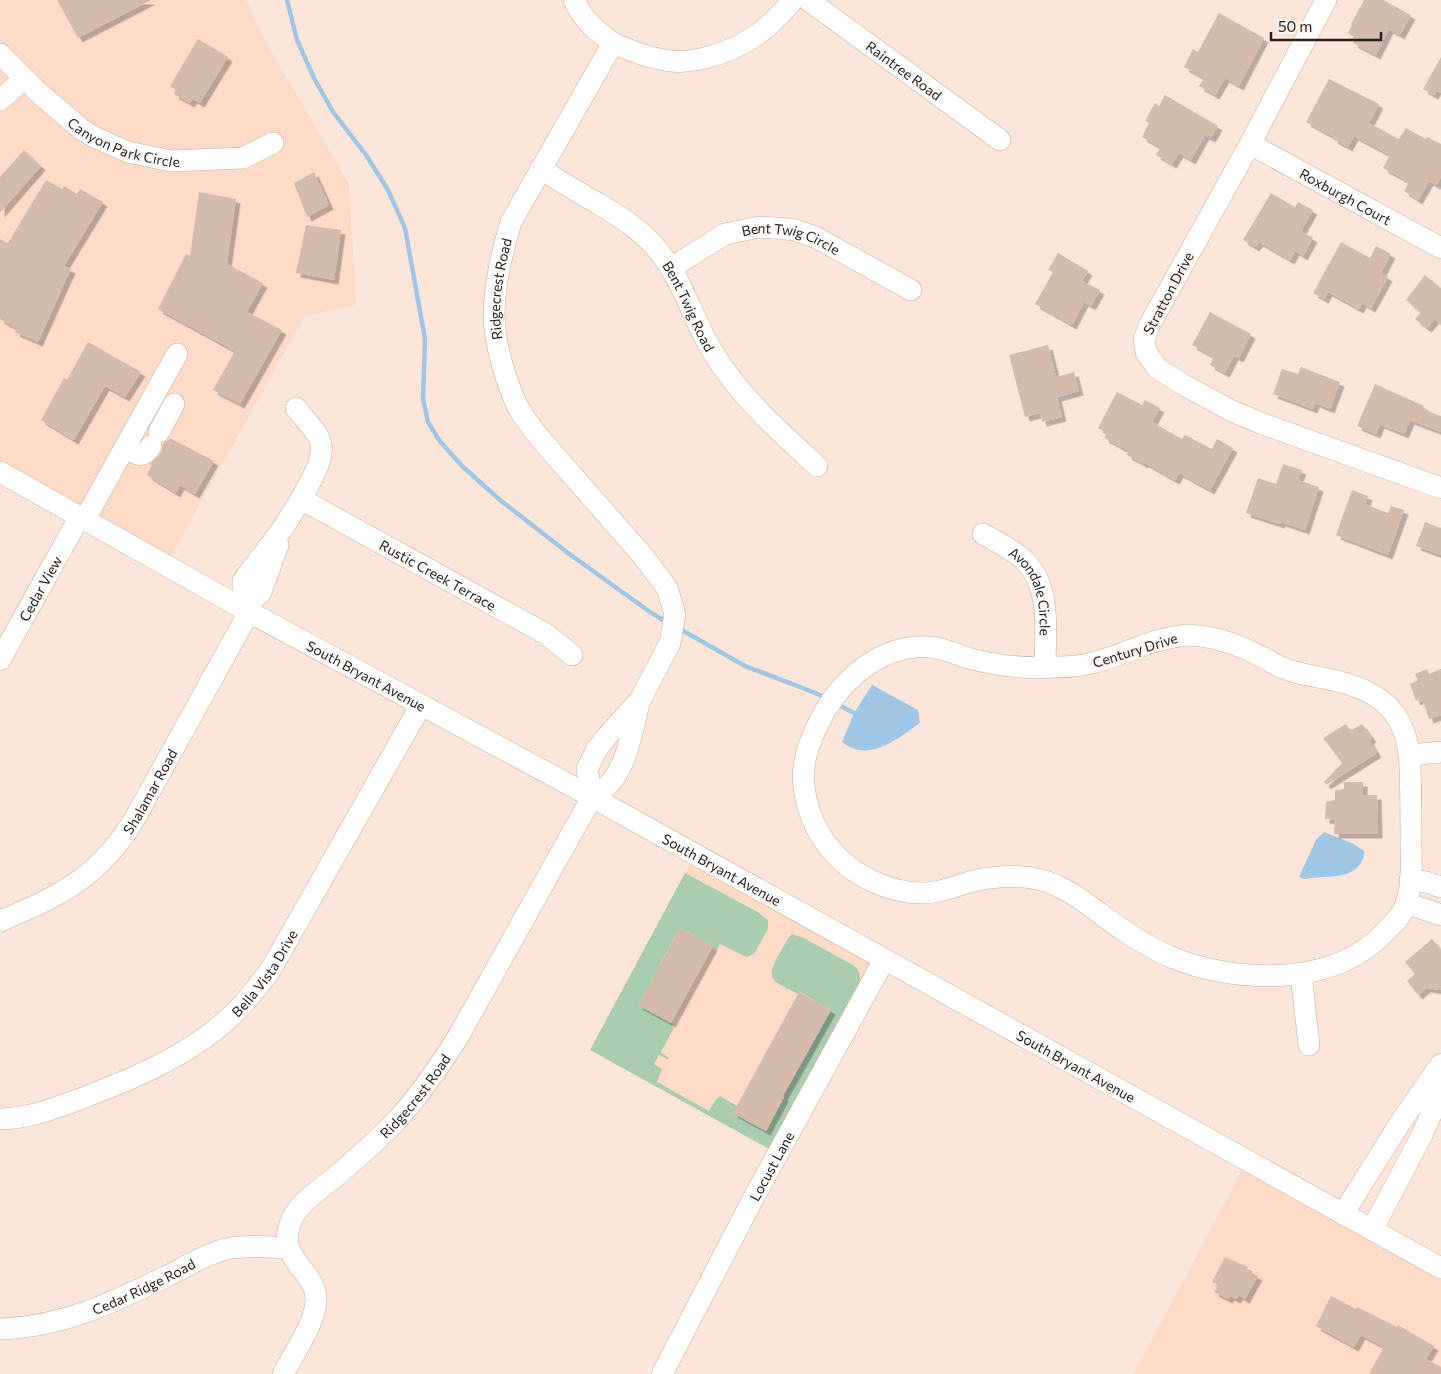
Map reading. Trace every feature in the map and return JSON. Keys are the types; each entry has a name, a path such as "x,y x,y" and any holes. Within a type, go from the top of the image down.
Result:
{"street":[{"path":"574,0 580,14 599,33 613,43 634,52 672,61 695,60 726,52 749,41 777,20 793,0"},
{"name":"Raintree Road","path":"808,0 1000,140"},
{"name":"Stratton Drive","path":"1326,0 1250,144 1150,324 1144,338 1146,352 1157,368 1232,411 1441,488"},
{"name":"Ridgecrest Road","path":"287,1248 287,1231 293,1217 308,1200 351,1164 394,1123 420,1092 445,1057 592,797 587,769 597,749 640,700 670,643 675,614 667,588 643,556 531,427 518,406 504,369 494,317 497,276 511,222 613,43"},
{"name":"Canyon Park Circle","path":"1,56 81,130 113,146 141,155 171,160 243,158 273,143"},
{"path":"0,100 24,79"},
{"name":"Roxburgh Court","path":"1250,144 1441,248"},
{"name":"Bent Twig Road","path":"540,169 630,224 656,248 671,268 702,333 744,396 817,466"},
{"name":"Bent Twig Circle","path":"671,268 725,234 759,227 778,228 795,230 815,237 911,290"},
{"name":"Cedar View","path":"0,660 178,354"},
{"path":"125,448 136,454 146,454 174,404"},
{"path":"246,610 261,592 283,528 316,472 322,454 319,438 296,408"},
{"name":"South Bryant Avenue","path":"0,472 246,610 592,797 1441,1268"},
{"name":"Rustic Creek Terrace","path":"301,499 546,634 572,655"},
{"name":"Avondale Circle","path":"983,534 1025,561 1038,579 1045,617 1045,668"},
{"name":"Shalamar Road","path":"0,921 44,903 67,890 97,867 115,848 134,820 246,610"},
{"name":"Century Drive","path":"1174,636 1207,636 1244,648 1282,668 1296,673 1342,682 1382,699 1399,722 1405,734 1410,755 1410,880 1406,903 1389,928 1367,948 1342,962 1301,974 1263,975 1212,971 1188,964 1143,943 1063,888 1037,879 991,878 920,894 878,884 850,869 836,857 823,840 808,804 803,784 807,752 812,738 840,688 859,670 882,657 916,647 932,647 1004,666 1045,668 1079,666 1096,662 1137,646 1174,636"},
{"name":"Bella Vista Drive","path":"0,1119 30,1116 146,1072 183,1053 215,1030 244,1003 271,969 421,704"},
{"path":"1410,755 1441,752"},
{"path":"1410,880 1426,882 1441,887"},
{"path":"1406,903 1441,915"},
{"name":"Locust Lane","path":"662,1374 753,1199 884,960"},
{"path":"1301,974 1309,1045"},
{"path":"1343,1214 1400,1123 1441,1064"},
{"path":"1372,1230 1422,1135 1441,1092"},
{"name":"Cedar Ridge Road","path":"0,1329 24,1328 64,1320 100,1307 225,1250 249,1246 287,1248"},
{"path":"282,1374 313,1316 316,1300 314,1289 308,1278 287,1248"}],"shaded area":[{"path":"0,0 246,0 264,39 349,184 356,305 305,316 166,565 0,472"},
{"path":"695,855 884,960 778,1154 590,1050"},
{"path":"1247,1161 1441,1268 1441,1374 1134,1374"}],"green space":[{"path":"685,873 756,911 768,920 768,929 754,954 746,957 720,944 717,950 712,948 713,946 680,928 660,964 693,983 690,987 658,969 638,1005 673,1024 672,1027 674,1028 661,1052 669,1058 667,1059 659,1055 654,1064 662,1069 657,1082 709,1111 720,1096 737,1106 733,1113 766,1131 784,1097 752,1079 754,1075 785,1092 831,1010 774,980 772,970 774,963 786,941 792,934 804,938 853,966 859,973 860,981 863,982 771,1150 590,1050"}],"water":[{"path":"872,685 918,710 920,723 893,741 873,750 852,748 842,742 854,713"},
{"path":"1324,832 1354,844 1364,851 1362,861 1352,872 1345,874 1305,879 1299,877 1316,840"}],"building":[{"path":"57,0 151,0 78,38"},
{"path":"1364,0 1383,0 1411,15 1400,35 1389,29 1376,55 1353,43 1356,38 1348,33"},
{"path":"1219,13 1264,38 1239,86 1225,78 1215,95 1199,86 1204,78 1184,67 1193,49 1198,52"},
{"path":"198,39 228,57 200,103 193,99 190,103 174,94 176,90 170,86"},
{"path":"1441,57 1441,93 1437,90 1434,95 1423,89"},
{"path":"1329,79 1379,104 1369,123 1399,139 1406,128 1426,139 1427,137 1441,144 1441,177 1436,185 1429,181 1418,200 1404,191 1409,182 1383,168 1390,155 1354,136 1348,147 1306,122"},
{"path":"1165,95 1218,126 1211,138 1205,135 1191,160 1179,153 1172,164 1156,155 1160,147 1142,137 1149,123 1145,121 1155,103 1159,106"},
{"path":"24,150 41,166 0,213 0,177"},
{"path":"314,172 329,205 307,217 294,183"},
{"path":"46,180 62,189 64,186 77,194 80,189 103,202 64,266 71,269 38,342 15,332 17,329 0,319 0,239 8,243"},
{"path":"199,192 236,199 227,264 263,283 247,312 282,330 240,404 213,390 235,351 158,309 186,254 190,256"},
{"path":"1271,193 1295,207 1298,202 1313,210 1301,231 1313,238 1303,256 1295,251 1290,260 1259,242 1255,247 1243,240"},
{"path":"306,225 341,230 334,280 296,273"},
{"path":"1341,242 1370,258 1376,246 1391,254 1381,273 1388,277 1371,308 1362,303 1359,309 1328,292 1324,299 1313,293"},
{"path":"1058,253 1088,271 1082,281 1100,290 1091,306 1084,302 1072,325 1035,304 1053,272 1048,270"},
{"path":"1425,275 1441,288 1441,324 1435,319 1427,328 1415,319 1421,312 1406,300"},
{"path":"1210,312 1251,334 1239,358 1234,356 1225,373 1210,365 1214,357 1192,345"},
{"path":"88,342 141,372 125,397 105,386 74,440 41,420 64,378 67,380"},
{"path":"1048,345 1056,377 1074,372 1079,391 1057,397 1062,417 1042,422 1040,413 1025,417 1009,355"},
{"path":"1301,367 1340,382 1330,409 1315,403 1313,409 1273,394 1282,369 1298,374"},
{"path":"1375,384 1424,406 1422,409 1441,416 1441,432 1410,420 1404,434 1380,424 1376,434 1357,426"},
{"path":"1117,392 1142,405 1145,400 1160,408 1152,422 1182,439 1185,435 1212,449 1217,439 1233,448 1210,490 1179,473 1175,480 1127,455 1129,451 1104,438 1107,433 1098,428"},
{"path":"170,438 214,461 195,494 180,485 176,493 147,475 152,465 150,464 161,453 163,444"},
{"path":"1283,464 1302,470 1298,480 1319,487 1305,530 1246,513 1258,478 1276,484"},
{"path":"1352,490 1368,496 1365,504 1388,513 1391,506 1404,510 1388,555 1336,535"},
{"path":"1425,522 1441,528 1441,555 1416,546"},
{"path":"1427,669 1429,674 1441,669 1441,715 1429,719 1423,701 1420,702 1419,699 1416,701 1410,684 1418,680 1415,674"},
{"path":"1346,724 1350,731 1362,724 1372,738 1369,740 1377,753 1326,785 1324,782 1342,763 1323,738"},
{"path":"1344,782 1363,782 1363,795 1377,795 1378,834 1334,834 1335,820 1325,819 1326,802 1335,800 1335,790 1344,789"},
{"path":"680,928 713,946 671,1023 638,1005"},
{"path":"1432,939 1441,950 1441,990 1426,988 1418,995 1407,981 1415,974 1405,962"},
{"path":"799,992 831,1010 783,1096 766,1131 733,1113"},
{"path":"1225,1257 1248,1267 1246,1270 1258,1276 1245,1299 1239,1295 1236,1299 1230,1296 1228,1299 1214,1292 1218,1285 1212,1282"},
{"path":"1331,1296 1397,1327 1398,1325 1434,1346 1426,1359 1441,1367 1441,1374 1369,1374 1384,1347 1361,1335 1354,1347 1316,1326"}],"waterway":[{"path":"287,0 297,40 314,78 333,112 366,155 388,190 405,228 425,339 423,399 428,422 439,440 462,466 500,500 568,553 668,623"},
{"path":"680,629 745,666 826,698"},
{"path":"837,704 854,713"}]}
